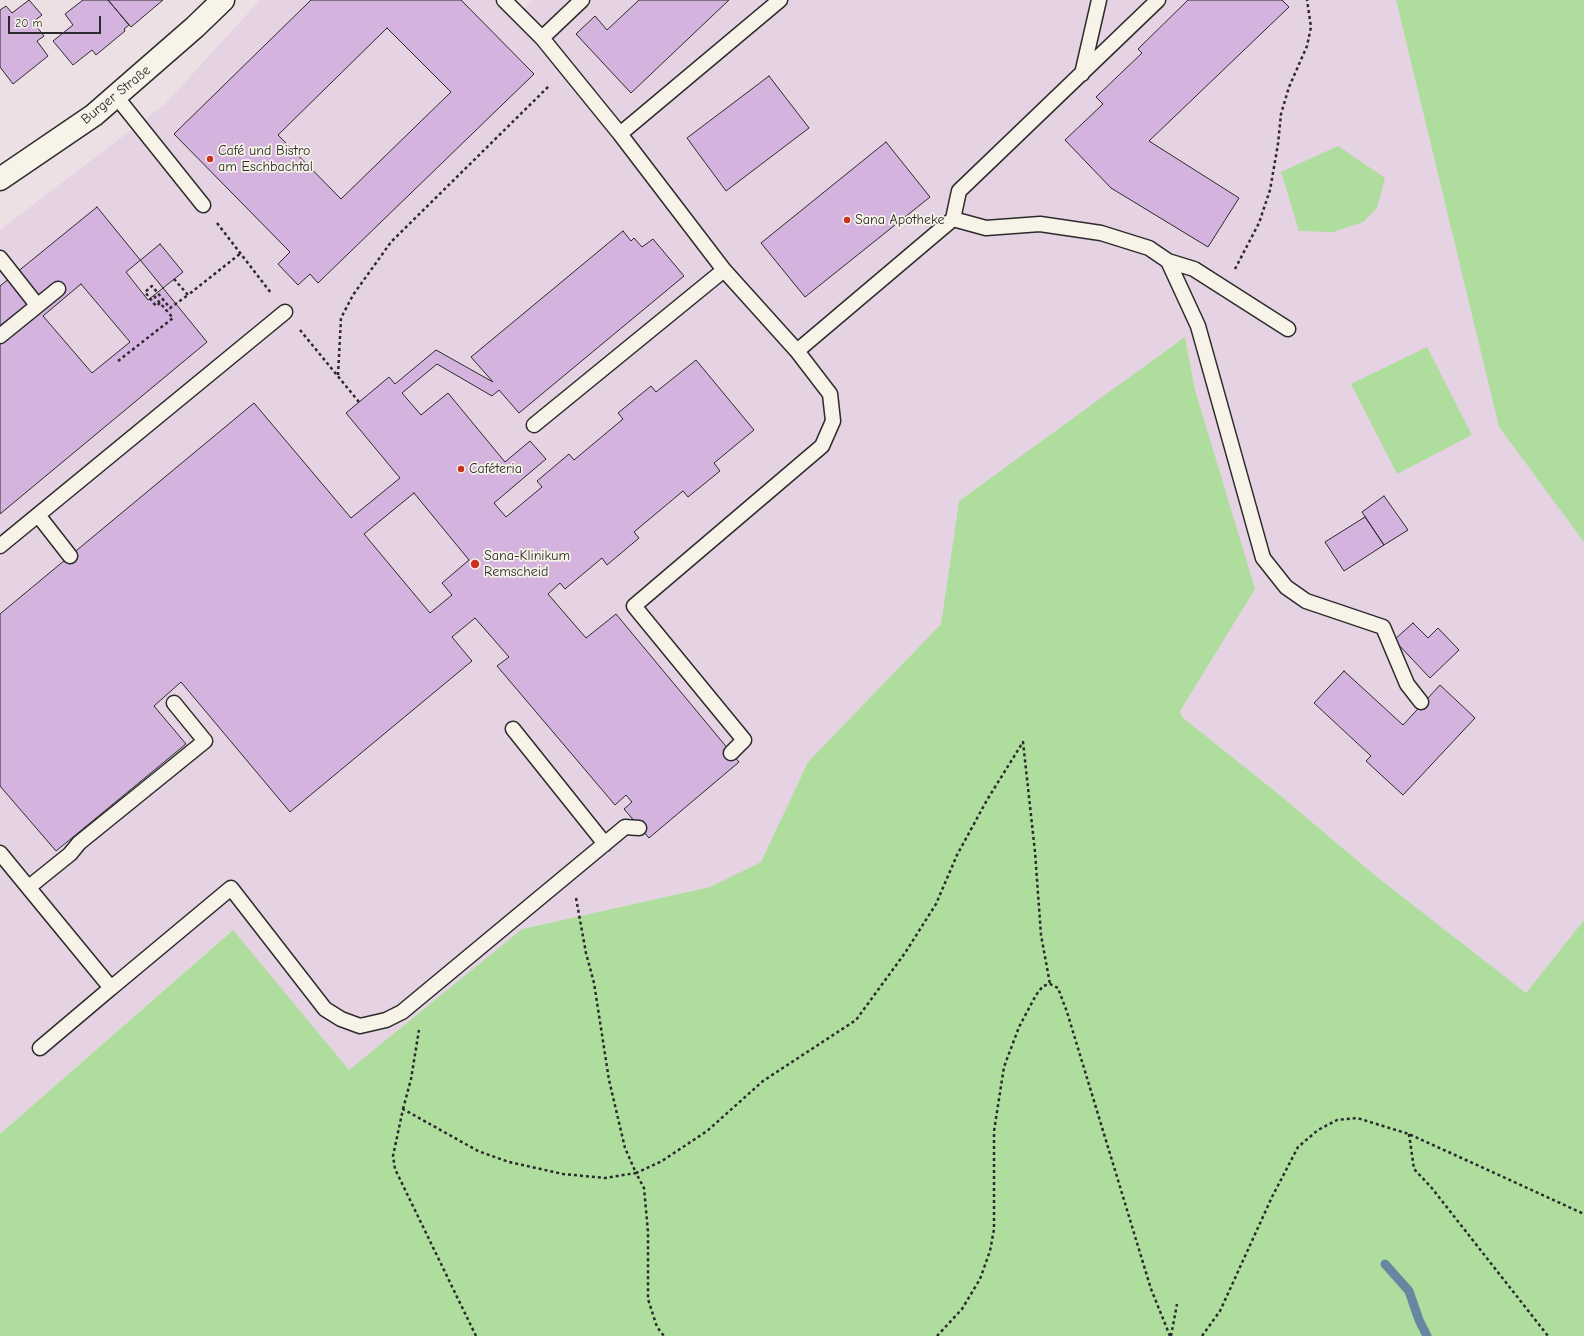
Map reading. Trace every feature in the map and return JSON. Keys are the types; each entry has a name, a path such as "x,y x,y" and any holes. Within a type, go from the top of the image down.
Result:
{"main road":[{"name":"Burger Straße","path":"0,179 94,115 115,95 184,37 223,0"}],"lane":[{"path":"504,0 542,38 567,67 724,270 797,351 830,394 833,421 822,446 634,606 744,740 731,753"},
{"path":"542,38 582,0"},
{"path":"620,134 780,0"},
{"path":"1082,74 1099,0"},
{"path":"797,351 953,218 959,191 1158,0"},
{"path":"115,95 203,205"},
{"path":"953,218 986,228 1040,224 1101,233 1149,248 1168,261 1194,269 1288,329"},
{"path":"0,258 38,305"},
{"path":"1168,261 1198,326 1263,558 1286,587 1306,601 1383,627 1407,684 1421,702"},
{"path":"534,425 724,270"},
{"path":"0,336 58,289"},
{"path":"0,546 285,312"},
{"path":"38,515 70,556"},
{"path":"29,888 70,854 79,843 205,741 174,703"},
{"path":"513,729 606,844"},
{"path":"40,1048 231,888 325,1009 341,1019 360,1026 386,1020 402,1012 625,827 639,828"},
{"path":"0,853 111,988"}],"path":[{"path":"1224,288 1259,223 1270,190 1278,144 1281,114 1289,87 1308,46 1311,27 1307,0"},
{"path":"338,375 341,318 353,296 391,242 567,67"},
{"path":"160,303 156,306 145,292 152,286 170,308 241,253 203,205"},
{"path":"174,279 188,295"},
{"path":"118,362 173,318 154,296"},
{"path":"403,1109 478,1151 509,1162 563,1174 605,1178 636,1173 662,1161 707,1131 763,1081 856,1020 905,953 936,904 956,855 987,800 1023,742 1036,852 1041,935 1050,984"},
{"path":"570,874 577,900 586,953 594,983 610,1086 625,1148 644,1188 648,1232 648,1299 657,1327 664,1336"},
{"path":"937,1336 962,1309 980,1278 990,1251 994,1229 994,1131 1004,1067 1018,1027 1036,995 1043,986 1050,984 1058,988 1067,1012 1151,1289 1170,1336"},
{"path":"419,998 416,1048 393,1156 395,1169 476,1336"},
{"path":"1202,1336 1220,1311 1272,1197 1298,1147 1318,1130 1337,1120 1357,1118 1409,1134 1584,1214"},
{"path":"1409,1134 1414,1169 1430,1187 1548,1336"},
{"path":"1170,1336 1177,1304"}],"shaded area":[{"name":"Sana-Klinikum Remscheid","path":"260,0 515,0 524,9 533,0 1396,0 1499,426 1584,542 1584,920 1526,993 1377,877 1281,796 1182,717 1180,711 1195,390 1185,338 959,501 941,624 808,762 761,862 710,887 522,929 349,1070 232,930 0,1134 0,230 165,104"}],"green space":[{"path":"1396,0 1584,0 1584,542 1499,427"},
{"path":"1338,146 1385,178 1377,208 1363,222 1333,232 1299,231 1281,172"},
{"path":"1185,337 1195,390 1255,589 1180,711 1182,717 1281,796 1377,877 1526,993 1584,920 1584,1336 0,1336 0,1134 233,930 349,1070 522,929 710,887 761,862 808,762 941,624 959,501"},
{"path":"1427,347 1472,435 1397,474 1351,384"}],"building":[{"path":"29,0 42,15 33,22 44,36 37,41 48,56 13,84 0,67 0,10 6,6 12,13"},
{"path":"83,0 108,0 129,25 124,29 125,31 96,55 92,50 73,65 53,41 73,25 65,14"},
{"path":"108,0 163,0 131,27"},
{"path":"311,0 461,0 534,74 318,283 310,274 298,285 278,264 290,252 174,134","holes":["387,28 451,92 341,199 278,135"]},
{"path":"639,0 729,0 631,93 576,34 595,16 607,30"},
{"path":"1188,0 1282,0 1289,7 1149,141 1239,198 1208,247 1111,188 1065,140 1103,104 1096,97 1142,53 1138,49"},
{"path":"769,76 809,128 726,191 687,138"},
{"path":"886,142 930,197 805,297 761,243"},
{"path":"97,207 207,342 0,514 0,286"},
{"path":"623,231 631,241 634,238 642,247 653,239 684,276 519,413 499,390 492,396 437,364 402,393 421,415 448,393 505,462 530,441 546,459 494,503 506,517 542,487 537,481 569,454 574,460 623,419 618,413 651,386 656,392 696,360 754,430 714,463 720,471 688,497 683,491 634,532 639,538 607,565 602,558 565,589 560,583 548,594 586,638 616,614 739,762 649,838 624,809 632,802 626,795 615,805 497,666 509,657 475,618 452,637 472,661 290,812 181,682 154,706 186,744 56,851 0,786 0,614 254,403 351,518 400,478 346,413 389,377 395,384 436,350 493,382 471,357","holes":["414,493 469,560 442,583 452,595 430,613 364,534"]},
{"path":"160,244 183,272 148,300 126,272"},
{"path":"81,284 130,342 92,373 43,316"},
{"path":"1384,496 1408,530 1384,545 1362,512"},
{"path":"1365,517 1384,545 1344,571 1325,542"},
{"path":"1413,623 1428,638 1438,628 1459,650 1430,678 1394,640"},
{"path":"1344,671 1403,725 1440,685 1475,718 1403,795 1366,761 1371,756 1314,703"}],"waterway":[{"path":"1385,1264 1409,1291 1419,1320 1427,1336"}],"place":[{"name":"Café und Bistro am Eschbachtal","path":"210,159"},
{"name":"Sana Apotheke","path":"847,220"},
{"name":"Caféteria","path":"461,469"},
{"name":"Sana-Klinikum Remscheid","path":"475,564"}]}
